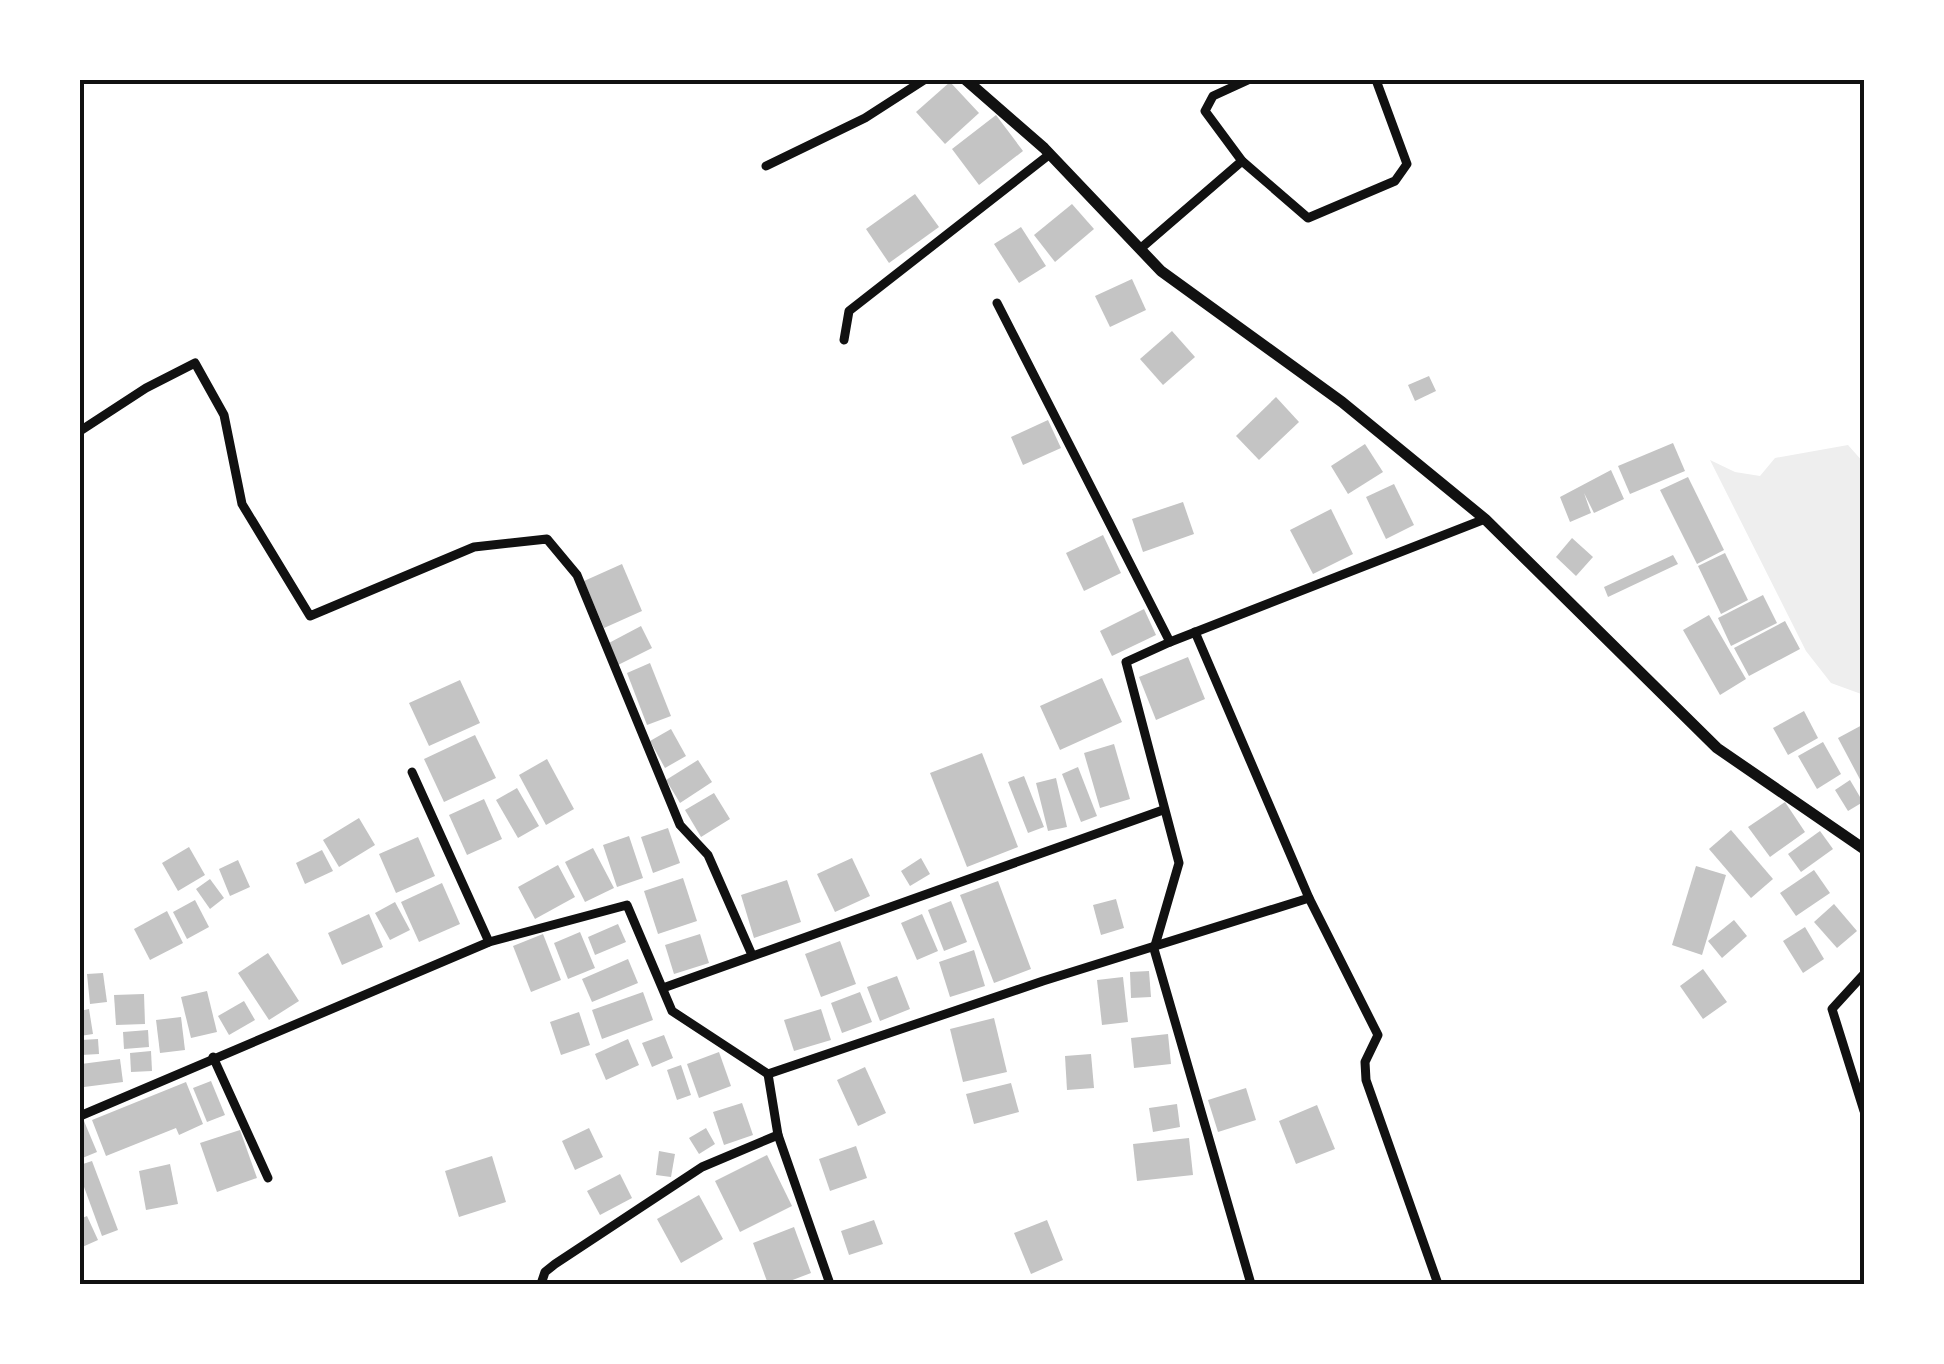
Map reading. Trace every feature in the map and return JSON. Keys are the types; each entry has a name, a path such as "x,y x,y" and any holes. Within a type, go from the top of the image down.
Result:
{"street":[{"path":"766,166 865,118 924,80"},
{"path":"968,80 1050,154 1161,272 1342,402 1485,519 1717,748 1864,849"},
{"path":"1248,80 1214,96 1205,110 1242,162 1308,218 1395,180 1407,164 1376,80"},
{"path":"844,340 849,311 1050,154"},
{"path":"1140,249 1242,162"},
{"path":"997,303 1170,642"},
{"path":"80,431 146,388 195,363 224,415 242,504 310,616 474,547 547,540 577,575 680,825 708,855 752,954"},
{"path":"1251,1284 1154,949 1179,863 1126,662 1485,519"},
{"path":"1195,632 1309,898 1378,1035 1365,1062 1366,1080 1438,1284"},
{"path":"412,772 490,942"},
{"path":"663,988 1163,810"},
{"path":"768,1074 1043,981 1309,898"},
{"path":"80,1116 490,942 628,905 672,1011 768,1074 778,1135 830,1284"},
{"path":"1864,974 1832,1010 1864,1112"},
{"path":"214,1057 268,1178"},
{"path":"541,1284 545,1272 555,1264 702,1167 778,1135"}],"shaded area":[{"path":"1848,445 1864,463 1864,695 1831,683 1806,651 1710,460 1735,472 1760,476 1775,458"}],"building":[{"path":"950,82 979,113 945,144 916,112"},
{"path":"996,115 1023,151 979,185 952,149"},
{"path":"915,194 939,227 889,263 866,229"},
{"path":"1072,204 1094,229 1055,262 1034,235"},
{"path":"1021,227 1046,266 1019,283 994,244"},
{"path":"1132,279 1146,310 1110,327 1095,296"},
{"path":"1172,331 1195,357 1163,385 1140,359"},
{"path":"1429,376 1436,391 1415,401 1408,385"},
{"path":"1276,397 1299,422 1259,460 1236,436"},
{"path":"1048,420 1061,448 1023,465 1011,437"},
{"path":"1673,443 1685,471 1630,494 1618,466"},
{"path":"1365,444 1383,472 1348,494 1331,466"},
{"path":"1611,470 1624,499 1594,513 1584,493 1591,513 1570,522 1560,497"},
{"path":"1688,477 1724,550 1697,564 1660,490"},
{"path":"1394,484 1414,525 1386,539 1366,497"},
{"path":"1183,502 1194,534 1143,552 1132,519"},
{"path":"1331,509 1353,554 1313,574 1290,530"},
{"path":"1103,535 1121,573 1084,591 1066,553"},
{"path":"1572,538 1593,557 1576,576 1556,557"},
{"path":"1725,553 1748,600 1721,614 1698,566"},
{"path":"1673,555 1678,564 1608,597 1604,587"},
{"path":"622,564 642,611 604,628 584,581"},
{"path":"1763,595 1777,623 1731,646 1718,618"},
{"path":"1144,609 1156,635 1112,656 1100,631"},
{"path":"1709,615 1746,679 1720,695 1683,630"},
{"path":"1785,621 1800,649 1749,676 1734,648"},
{"path":"641,626 652,648 618,665 607,644"},
{"path":"1188,657 1205,699 1156,720 1139,677"},
{"path":"650,663 671,716 647,725 627,673"},
{"path":"1102,678 1122,722 1060,750 1040,706"},
{"path":"460,680 480,723 429,746 409,703"},
{"path":"1804,711 1818,738 1788,755 1773,728"},
{"path":"1864,724 1864,787 1838,738"},
{"path":"671,729 686,756 665,768 650,741"},
{"path":"475,735 496,778 444,802 424,759"},
{"path":"1823,742 1841,774 1817,789 1798,756"},
{"path":"1114,744 1130,799 1100,808 1084,753"},
{"path":"982,753 1018,847 967,867 930,773"},
{"path":"547,759 574,809 546,825 519,775"},
{"path":"698,760 712,782 680,803 666,780"},
{"path":"1078,767 1097,816 1081,822 1062,774"},
{"path":"1024,776 1044,827 1028,833 1008,782"},
{"path":"1056,778 1067,827 1048,831 1036,783"},
{"path":"1850,780 1863,802 1848,811 1835,790"},
{"path":"517,788 539,826 518,838 496,800"},
{"path":"714,793 730,819 701,837 685,810"},
{"path":"484,799 502,839 467,855 449,815"},
{"path":"1785,802 1805,832 1770,857 1748,827"},
{"path":"359,818 375,845 339,867 323,840"},
{"path":"668,828 680,863 653,873 641,837"},
{"path":"1731,830 1773,879 1751,898 1709,849"},
{"path":"1820,831 1833,849 1801,872 1788,854"},
{"path":"629,836 643,878 617,887 603,845"},
{"path":"418,837 435,876 396,893 379,854"},
{"path":"189,847 205,875 178,891 162,863"},
{"path":"593,848 614,888 585,902 565,862"},
{"path":"322,850 333,871 305,884 296,863"},
{"path":"852,858 870,896 835,912 817,874"},
{"path":"921,858 930,874 910,886 901,871"},
{"path":"238,860 250,887 230,896 219,869"},
{"path":"558,865 575,897 535,919 518,887"},
{"path":"1696,866 1726,875 1702,955 1672,945"},
{"path":"1814,870 1830,893 1796,916 1780,893"},
{"path":"683,878 697,921 658,934 644,891"},
{"path":"210,879 224,898 210,909 196,889"},
{"path":"787,880 801,922 754,938 741,895"},
{"path":"998,881 1031,969 994,983 960,895"},
{"path":"442,883 460,924 419,942 401,902"},
{"path":"1116,899 1124,928 1101,935 1093,905"},
{"path":"195,900 209,927 187,939 173,912"},
{"path":"951,901 967,942 944,951 928,910"},
{"path":"395,902 410,930 390,940 375,913"},
{"path":"1834,904 1857,931 1837,948 1814,922"},
{"path":"167,911 183,943 150,960 134,929"},
{"path":"369,914 383,947 342,965 328,933"},
{"path":"922,914 938,951 917,960 901,923"},
{"path":"1734,920 1747,936 1722,958 1708,941"},
{"path":"618,924 626,942 595,955 588,937"},
{"path":"1805,927 1824,959 1803,973 1783,941"},
{"path":"580,932 595,968 568,979 554,943"},
{"path":"543,934 561,980 531,992 513,946"},
{"path":"700,934 709,963 674,974 665,945"},
{"path":"840,941 856,984 821,997 805,954"},
{"path":"974,950 985,986 950,997 939,962"},
{"path":"268,953 299,1001 269,1020 238,973"},
{"path":"628,959 638,983 592,1002 582,979"},
{"path":"1703,969 1727,1002 1703,1019 1680,986"},
{"path":"1149,971 1151,997 1131,998 1130,972"},
{"path":"103,973 107,1002 90,1004 87,974"},
{"path":"897,976 910,1009 880,1021 867,987"},
{"path":"1123,977 1128,1022 1102,1025 1097,980"},
{"path":"207,991 217,1032 191,1038 181,997"},
{"path":"643,992 653,1020 602,1039 592,1010"},
{"path":"860,992 872,1022 842,1033 831,1003"},
{"path":"144,994 145,1024 116,1025 114,995"},
{"path":"244,1001 255,1020 229,1035 218,1016"},
{"path":"89,1009 93,1034 80,1036 80,1011"},
{"path":"821,1009 831,1040 794,1051 784,1020"},
{"path":"579,1012 590,1045 561,1055 550,1022"},
{"path":"181,1017 185,1050 160,1053 156,1020"},
{"path":"994,1018 1007,1072 963,1082 950,1029"},
{"path":"148,1030 149,1047 124,1049 123,1032"},
{"path":"1168,1034 1171,1064 1134,1068 1131,1038"},
{"path":"664,1035 673,1058 652,1067 642,1043"},
{"path":"98,1039 99,1054 81,1055 81,1040"},
{"path":"628,1039 639,1065 606,1080 595,1054"},
{"path":"151,1051 152,1071 131,1072 130,1053"},
{"path":"719,1052 731,1086 699,1098 687,1064"},
{"path":"1091,1054 1094,1088 1067,1090 1065,1056"},
{"path":"120,1059 123,1082 84,1087 81,1064"},
{"path":"681,1065 691,1095 677,1100 667,1070"},
{"path":"865,1067 886,1113 858,1126 837,1080"},
{"path":"211,1081 225,1115 207,1122 193,1088"},
{"path":"186,1082 203,1124 179,1135 176,1128 106,1156 92,1120"},
{"path":"1011,1083 1019,1112 974,1124 966,1094"},
{"path":"1246,1088 1256,1120 1218,1132 1208,1100"},
{"path":"742,1103 753,1135 724,1145 713,1112"},
{"path":"1177,1104 1180,1127 1153,1132 1149,1108"},
{"path":"1317,1105 1335,1149 1296,1164 1279,1121"},
{"path":"84,1121 97,1152 80,1159 80,1122"},
{"path":"589,1128 603,1157 575,1170 562,1141"},
{"path":"706,1128 715,1144 699,1154 689,1138"},
{"path":"240,1130 257,1178 217,1192 200,1143"},
{"path":"1189,1138 1193,1175 1137,1181 1133,1144"},
{"path":"856,1146 867,1178 830,1191 819,1159"},
{"path":"659,1151 675,1154 671,1177 656,1175"},
{"path":"767,1155 792,1206 740,1232 715,1181"},
{"path":"492,1156 506,1202 459,1217 445,1171"},
{"path":"92,1161 118,1230 102,1236 80,1176 80,1165"},
{"path":"170,1164 178,1204 146,1210 139,1171"},
{"path":"620,1174 632,1198 600,1215 587,1191"},
{"path":"699,1195 723,1239 681,1263 657,1219"},
{"path":"87,1216 98,1240 80,1248 80,1219"},
{"path":"874,1220 883,1244 849,1255 841,1231"},
{"path":"1047,1220 1063,1260 1031,1274 1014,1233"},
{"path":"794,1227 811,1273 782,1284 768,1284 753,1243"}]}
